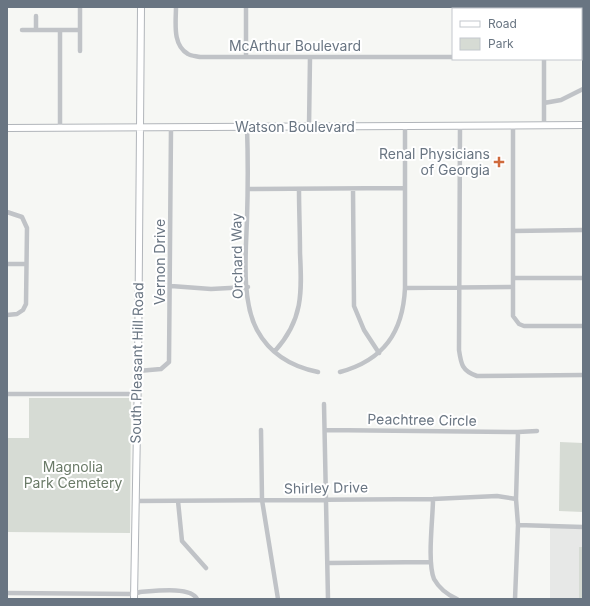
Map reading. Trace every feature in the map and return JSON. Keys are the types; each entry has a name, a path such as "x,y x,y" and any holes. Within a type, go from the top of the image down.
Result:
{"street":[{"name":"South Pleasant Hill Road","path":"134,596 138,394 141,7"},
{"name":"McArthur Boulevard","path":"176,7 176,31 179,44 187,54 200,57 452,57"},
{"path":"246,7 246,56"},
{"path":"80,8 80,51"},
{"path":"36,16 36,30"},
{"path":"22,30 80,30"},
{"path":"60,30 60,128"},
{"path":"310,58 310,127"},
{"path":"544,60 544,125"},
{"path":"544,103 552,103 583,90"},
{"name":"Watson Boulevard","path":"7,128 583,125"},
{"path":"340,372 362,364 379,353 391,340 403,312 405,288 405,126"},
{"path":"460,126 459,350 461,363 468,373 476,376 583,374"},
{"path":"513,126 512,311 515,320 524,326 583,326"},
{"name":"Orchard Way","path":"247,127 248,188 246,264 250,309 257,330 262,339 290,364 318,372"},
{"name":"Vernon Drive","path":"138,371 161,369 169,362 171,286 171,128"},
{"path":"248,188 404,188"},
{"path":"275,351 286,339 293,325 301,297 299,188"},
{"path":"353,189 354,306 364,330 379,353"},
{"path":"7,212 22,217 27,228 26,304 17,314 7,315"},
{"path":"513,230 583,230"},
{"path":"7,264 26,264"},
{"path":"513,278 583,278"},
{"path":"171,286 211,289 248,287"},
{"path":"405,288 513,288"},
{"path":"7,394 138,394"},
{"path":"324,404 329,563 328,599"},
{"path":"261,430 262,500 278,599"},
{"name":"Peachtree Circle","path":"325,430 537,431"},
{"path":"515,599 518,526 516,499 518,432"},
{"name":"Shirley Drive","path":"135,501 326,498 433,499 497,496 516,499"},
{"path":"433,499 431,562 434,578 438,585 457,599"},
{"path":"178,501 182,541 206,568"},
{"path":"518,526 583,527"},
{"path":"329,563 431,562"},
{"path":"7,593 134,596 140,592 184,591 192,593 197,599"}],"shaded area":[{"path":"550,526 583,527 583,599 550,599"}],"green space":[{"name":"Magnolia Park Cemetery","path":"29,398 131,398 130,533 7,532 7,438 29,438"},
{"path":"560,442 583,443 583,512 559,511"},
{"path":"579,547 583,547 583,599 579,599"}],"place":[{"name":"Renal Physicians of Georgia","path":"499,162"}]}
